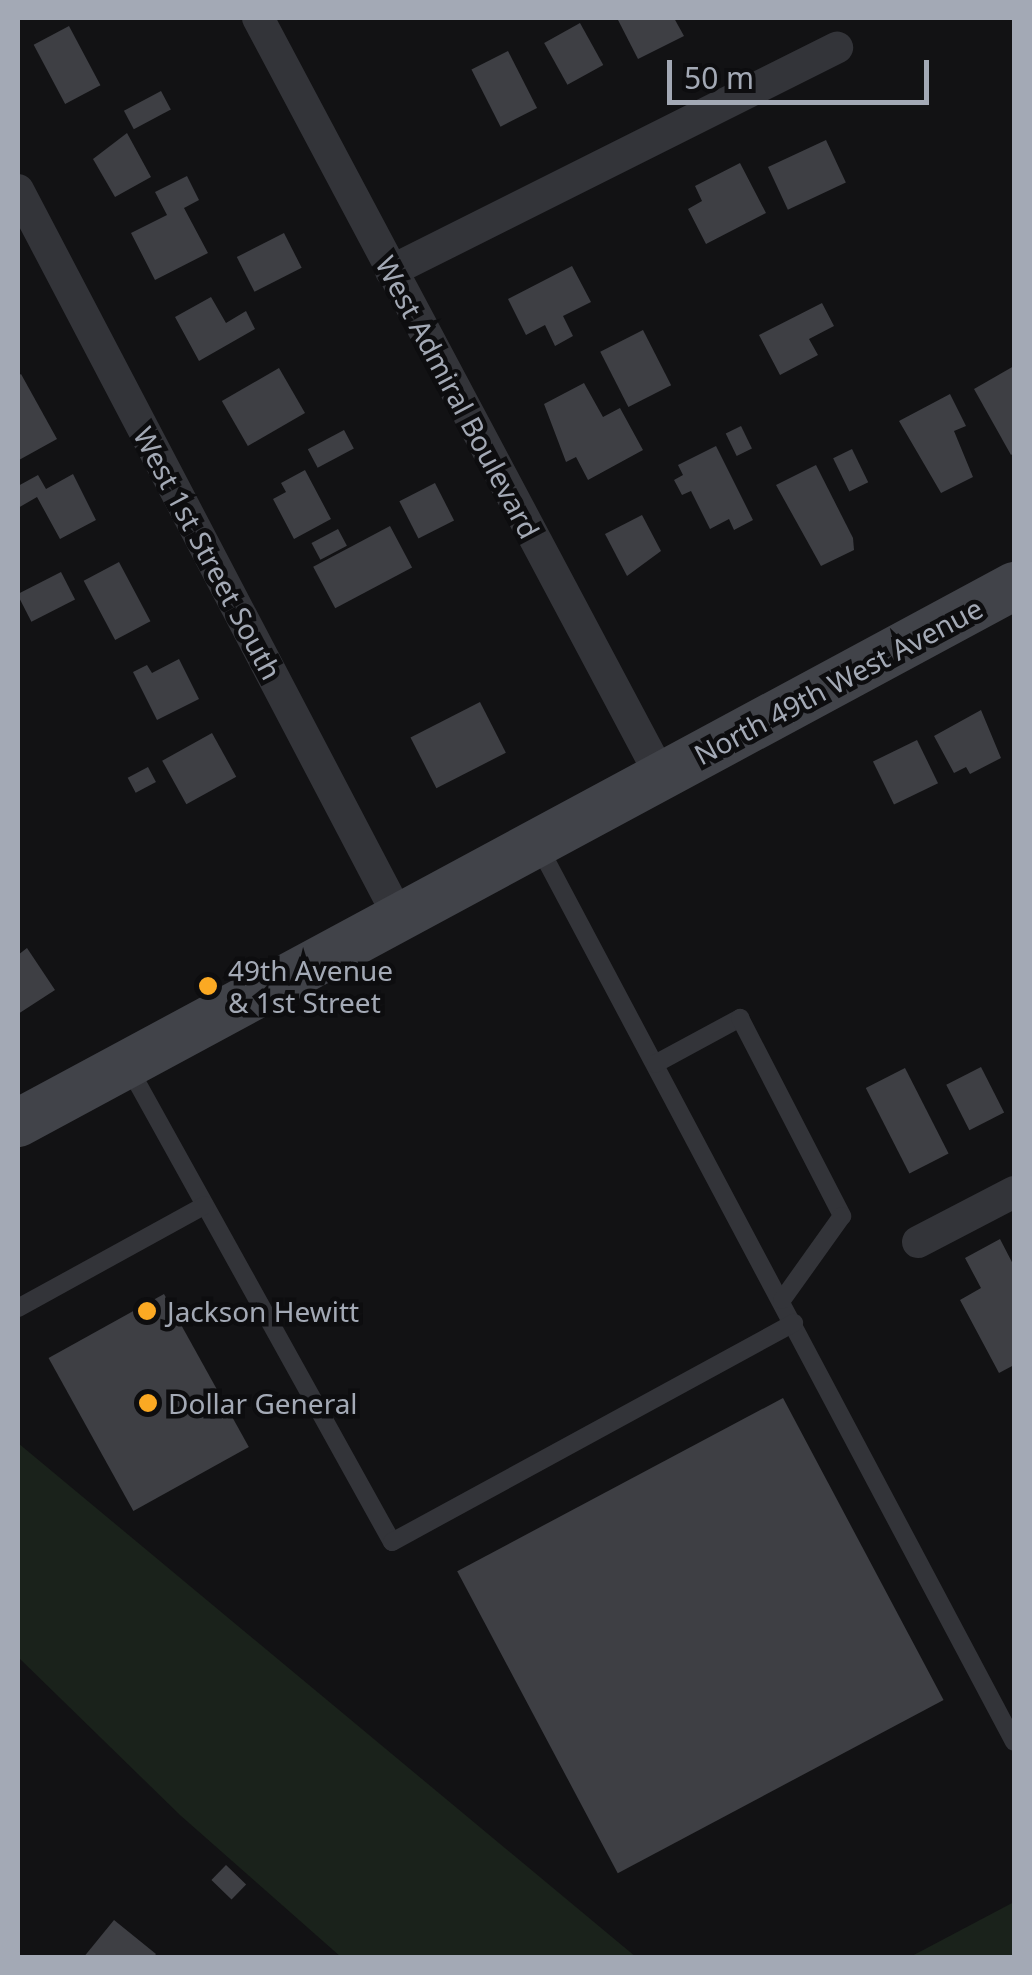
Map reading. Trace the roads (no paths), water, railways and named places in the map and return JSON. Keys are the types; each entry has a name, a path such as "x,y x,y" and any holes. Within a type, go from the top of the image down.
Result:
{"street":[{"name":"West Admiral Boulevard","path":"258,18 661,776"},
{"path":"391,271 837,48"},
{"name":"West 1st Street South","path":"18,190 398,915"},
{"name":"North 49th West Avenue","path":"18,1123 1014,586"},
{"path":"918,1242 1014,1192"}],"lane":[{"path":"536,842 1014,1742"},
{"path":"655,1064 740,1018 842,1216 782,1300"},
{"path":"126,1063 392,1542 794,1323"},
{"path":"18,1308 205,1205"}],"place":[{"name":"49th Avenue & 1st Street","path":"208,986"},
{"name":"Jackson Hewitt","path":"147,1311"},
{"name":"Dollar General","path":"148,1403"}]}
